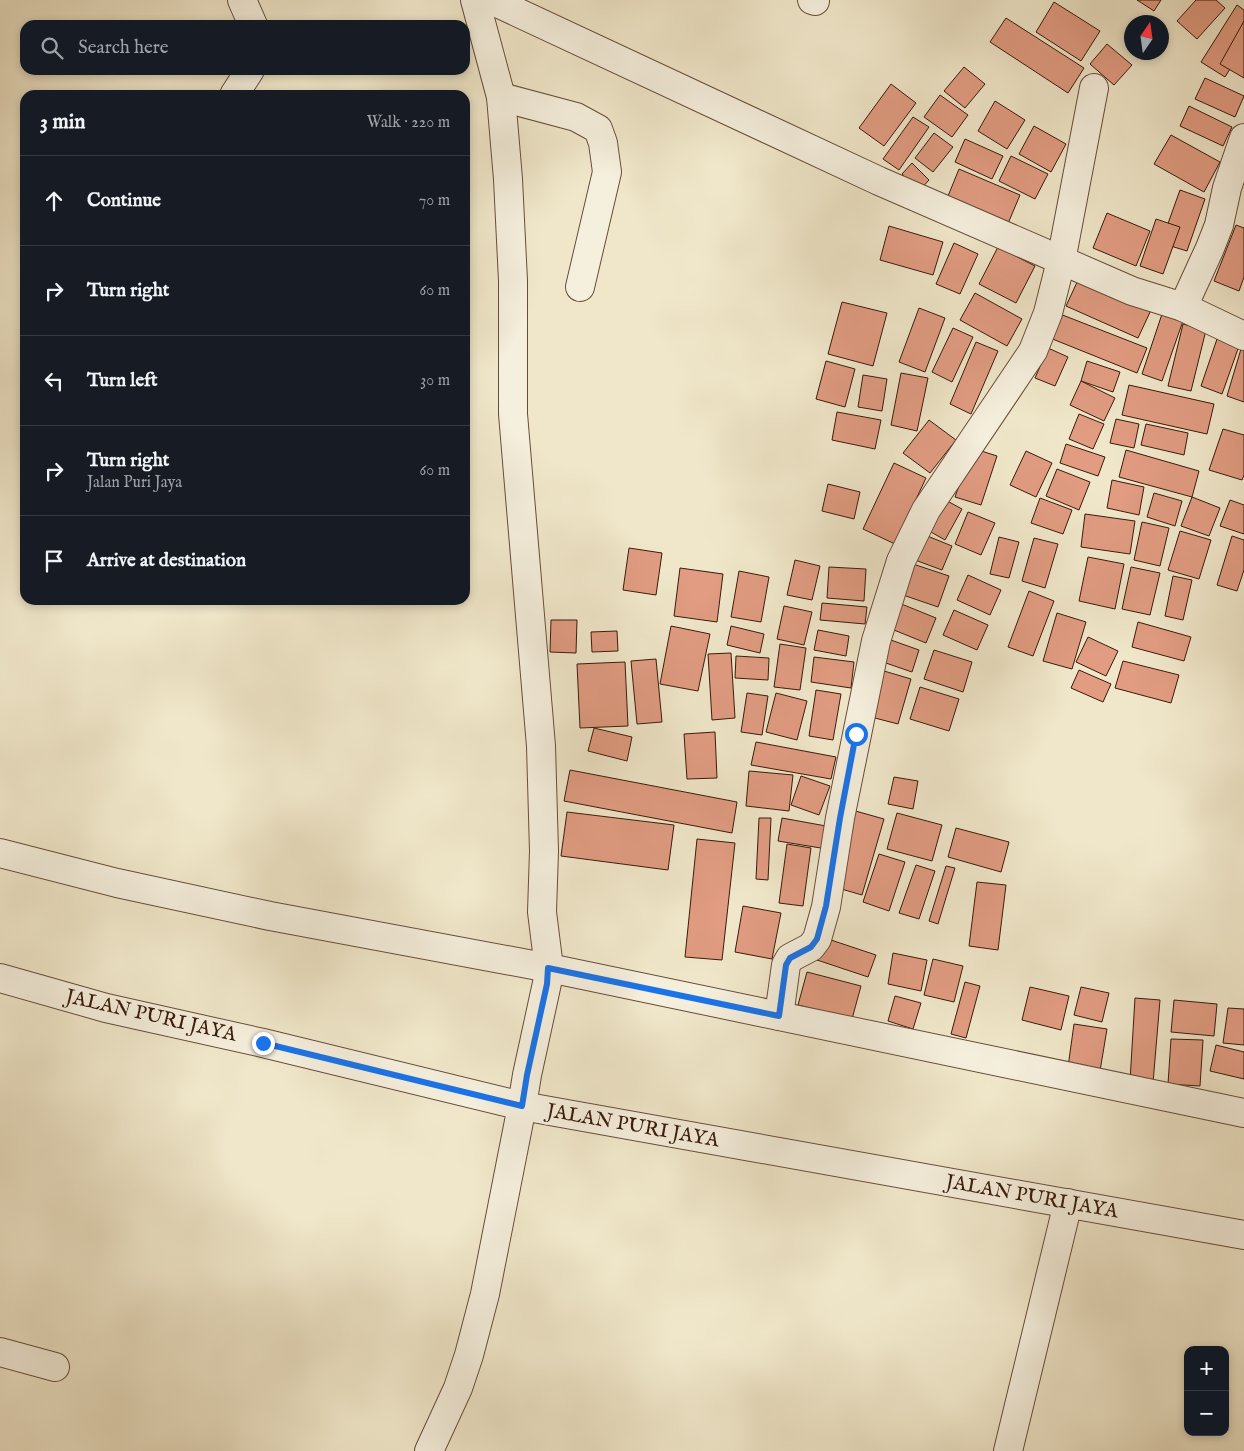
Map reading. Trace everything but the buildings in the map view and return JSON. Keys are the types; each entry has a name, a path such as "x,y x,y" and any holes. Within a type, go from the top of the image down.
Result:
{"street":[{"path":"242,0 251,20"},
{"path":"429,1451 458,1388 485,1294 548,976 542,912 544,852 541,746 513,414 513,281 508,179 501,97 475,0"},
{"path":"491,0 879,181 1132,291 1183,307 1244,336"},
{"path":"237,90 247,75"},
{"path":"779,1016 786,965 790,958 811,947 817,939 826,906 842,809 876,642 901,561 926,510 1033,350 1048,313 1061,261 1094,88"},
{"path":"501,97 576,117 598,129 603,143 607,172 580,287"},
{"path":"1183,307 1220,225 1227,188 1244,138"},
{"path":"0,853 117,883 548,976 779,1016 1244,1113"},
{"name":"JALAN PURI JAYA","path":"0,978 106,1008 263,1043 522,1106 1244,1235"},
{"path":"1008,1451 1068,1203"},
{"path":"0,1352 55,1366"}],"route":[{"path":"263,1043 522,1106 547,984 548,968 779,1016 786,965 790,958 811,947 817,939 826,906 856,734"}]}
